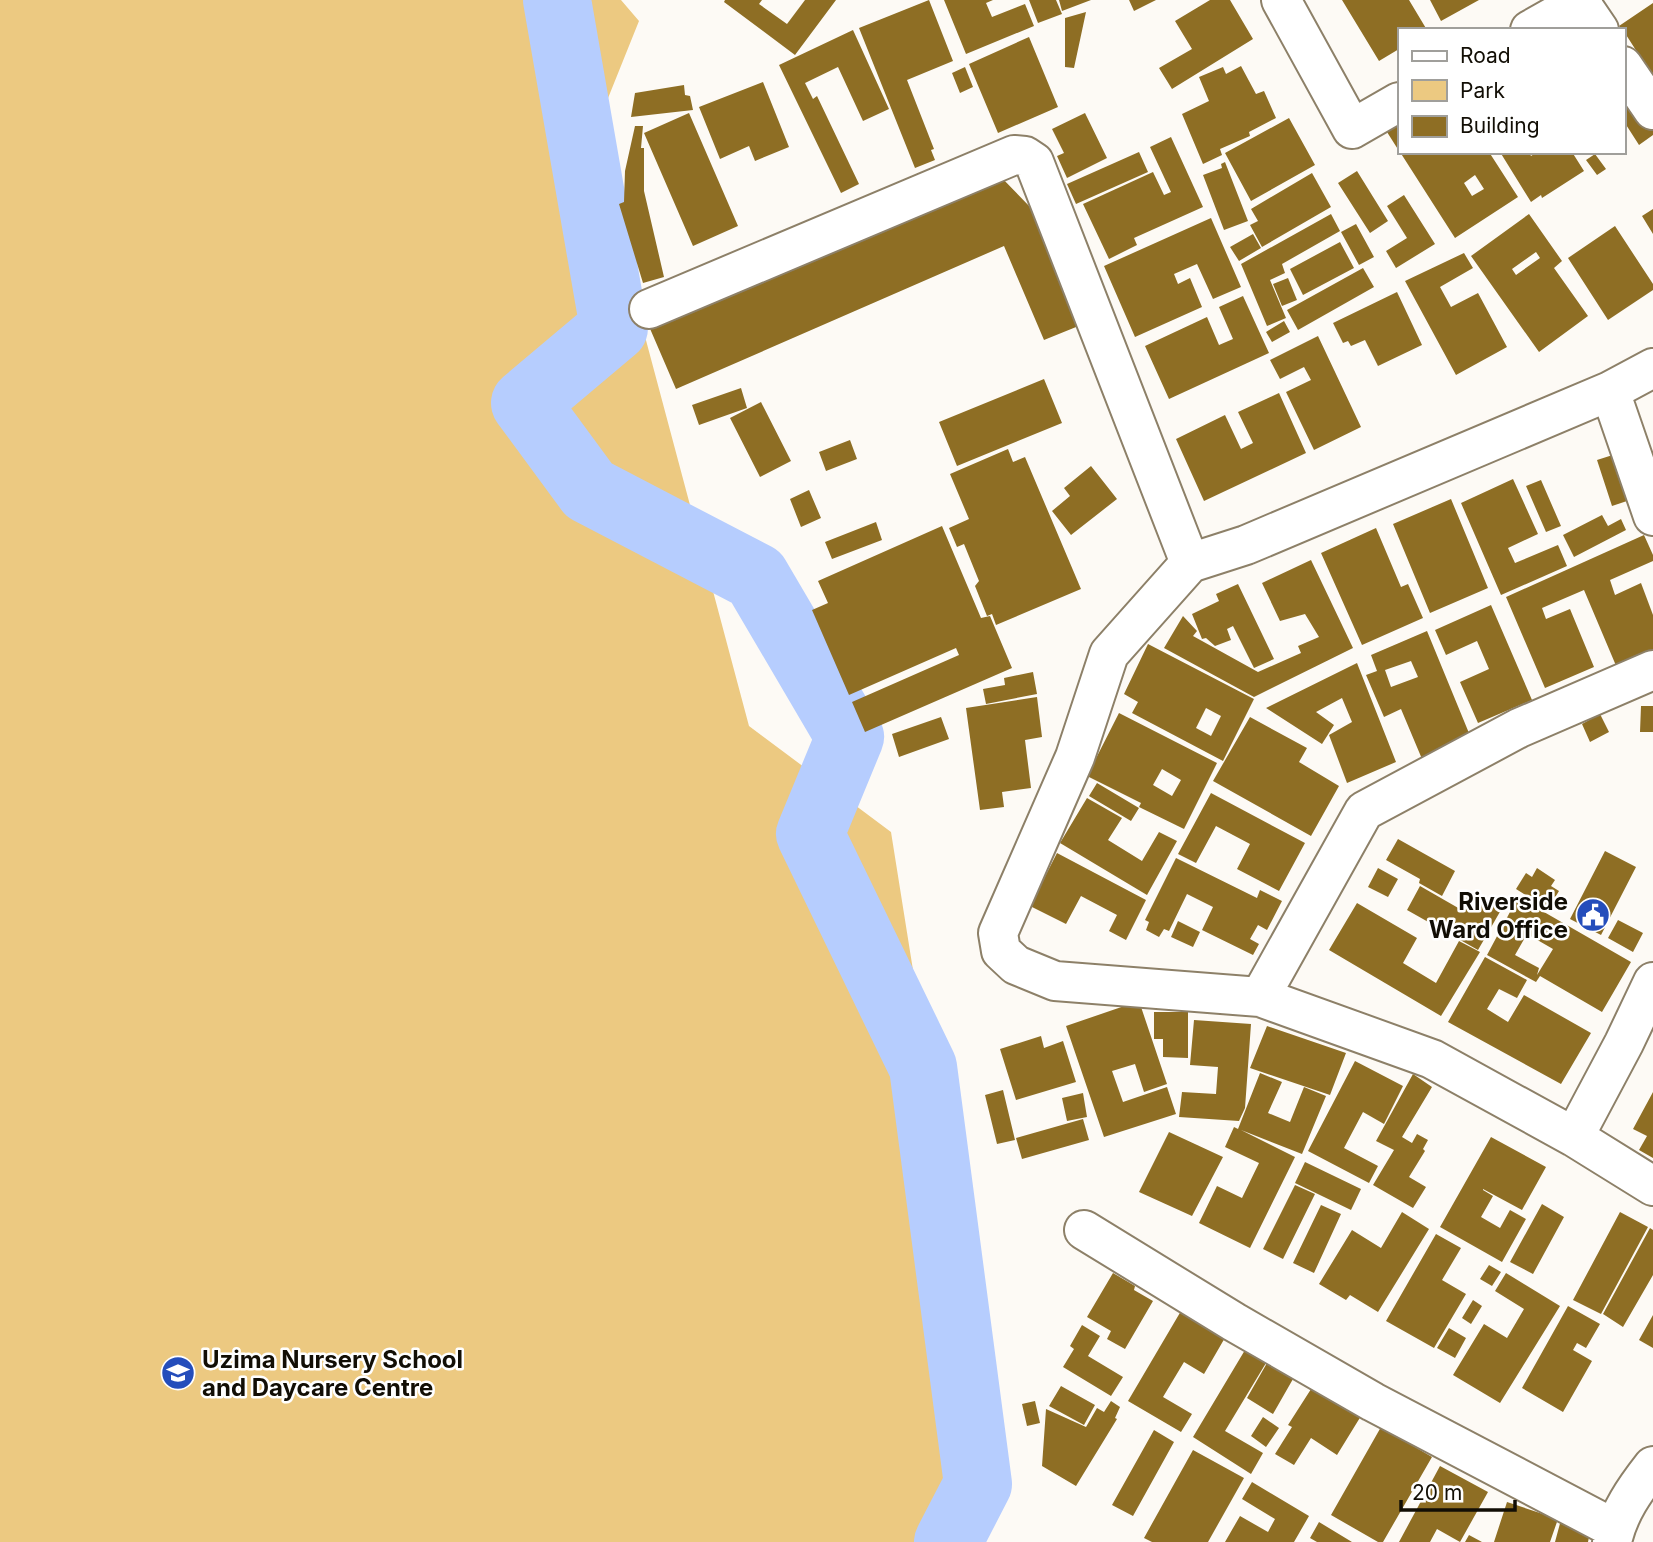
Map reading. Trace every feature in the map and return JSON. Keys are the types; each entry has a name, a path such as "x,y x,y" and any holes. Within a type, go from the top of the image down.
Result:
{"street":[{"path":"1281,0 1352,129 1398,103"},
{"path":"1536,28 1587,10"},
{"path":"1625,69 1653,110"},
{"path":"649,309 1014,155 1025,156 1034,162 1190,563"},
{"path":"1653,368 1610,391 1247,545 1190,563 1109,654 1075,757 998,933 1001,951 1016,965 1055,981 1260,997 1432,1059 1574,1137 1653,1186"},
{"path":"1610,391 1653,516"},
{"path":"1260,997 1364,811 1519,728 1653,670"},
{"path":"1574,1137 1653,982"},
{"path":"1084,1230 1234,1322 1613,1536 1630,1497 1653,1466"}],"green space":[{"path":"0,0 621,0 639,21 592,138 749,726 891,832 996,1491 980,1542 0,1542"}],"building":[{"path":"762,0 759,4 787,24 805,0 836,0 795,55 724,2"},
{"path":"929,0 953,61 907,80 934,149 931,150 935,160 915,168 859,28"},
{"path":"944,0 993,0 986,3 992,17 1025,4 1034,26 966,54"},
{"path":"1029,0 1056,0 1062,14 1038,23"},
{"path":"1059,0 1091,0 1062,11"},
{"path":"1129,0 1156,0 1134,11"},
{"path":"1210,0 1230,0 1253,39 1172,89 1159,68 1192,49 1175,21"},
{"path":"1342,0 1409,0 1426,28 1398,28 1398,50 1379,61"},
{"path":"1430,0 1479,0 1441,21"},
{"path":"1653,3 1653,77 1625,33 1625,28 1619,26"},
{"path":"1086,12 1074,68 1065,67 1065,18"},
{"path":"853,30 889,109 863,121 838,67 805,83 813,99 817,96 859,184 841,193 779,65"},
{"path":"1029,37 1058,107 998,133 969,64"},
{"path":"1241,66 1256,94 1264,91 1276,118 1249,132 1250,136 1220,149 1222,155 1203,164 1182,114 1209,101 1199,77 1223,67 1226,74"},
{"path":"965,67 973,87 960,93 952,73"},
{"path":"763,82 789,147 755,161 749,146 720,159 699,107"},
{"path":"684,85 685,95 690,96 693,110 631,117 635,93"},
{"path":"1625,94 1653,128 1653,135 1639,145 1625,123"},
{"path":"689,113 738,226 693,246 644,133"},
{"path":"1085,113 1107,158 1067,178 1057,156 1064,153 1052,129"},
{"path":"1289,118 1315,165 1251,201 1225,153"},
{"path":"1398,125 1398,149 1387,132"},
{"path":"635,126 643,126 641,148 644,148 644,191 664,277 643,283 619,204 624,202 625,171"},
{"path":"1171,137 1203,207 1134,238 1137,245 1109,259 1083,204 1153,172 1164,195 1171,192 1150,147"},
{"path":"1139,152 1148,172 1076,204 1067,184"},
{"path":"1401,154 1490,154 1518,197 1455,238","holes":["1475,175 1484,189 1472,196 1464,183"]},
{"path":"1501,154 1573,154 1584,171 1542,198 1541,195 1531,202"},
{"path":"1595,154 1606,169 1597,175 1586,160"},
{"path":"1225,162 1248,221 1224,230 1203,175 1222,168 1221,164"},
{"path":"1357,171 1388,221 1370,233 1338,183"},
{"path":"1312,173 1331,207 1262,247 1250,225 1258,221 1251,209"},
{"path":"1000,176 1032,209 1081,325 1044,340 1004,246 676,389 648,324"},
{"path":"1404,195 1435,244 1396,268 1386,251 1407,238 1387,206"},
{"path":"1653,209 1653,234 1642,216"},
{"path":"1331,214 1340,231 1282,264 1285,273 1270,280 1286,318 1267,326 1241,264"},
{"path":"1529,214 1562,261 1554,268 1588,316 1539,352 1471,256","holes":["1536,252 1540,258 1516,275 1512,269"]},
{"path":"1211,218 1241,287 1213,299 1197,264 1174,274 1178,284 1190,278 1202,307 1135,337 1104,266"},
{"path":"1356,224 1374,257 1359,265 1341,232"},
{"path":"1615,226 1653,284 1653,290 1608,320 1568,258"},
{"path":"1253,234 1261,248 1239,261 1230,247"},
{"path":"1340,242 1354,268 1303,295 1290,269"},
{"path":"1464,253 1473,268 1440,287 1451,307 1478,293 1507,347 1456,375 1405,281"},
{"path":"1363,268 1374,287 1298,330 1287,310"},
{"path":"1288,278 1297,300 1282,306 1273,284"},
{"path":"1397,292 1422,345 1378,366 1365,340 1351,346 1348,341 1343,343 1333,323"},
{"path":"1243,296 1269,353 1169,399 1145,346 1207,317 1219,345 1233,339 1219,307"},
{"path":"1284,321 1290,332 1272,342 1266,332"},
{"path":"1318,336 1361,427 1314,450 1286,392 1311,380 1304,367 1280,379 1270,360"},
{"path":"1044,379 1062,423 957,466 939,422"},
{"path":"741,388 747,408 699,425 692,405"},
{"path":"1279,393 1306,453 1204,501 1176,439 1225,415 1241,449 1253,443 1238,412"},
{"path":"761,402 791,461 760,477 730,418"},
{"path":"850,440 857,459 826,471 819,452"},
{"path":"1008,449 1013,462 1025,457 1081,589 996,625 992,614 987,616 975,586 979,581 964,544 957,547 949,528 969,519 950,474"},
{"path":"1619,453 1633,499 1612,506 1597,460"},
{"path":"1091,466 1117,499 1071,535 1052,511 1070,496 1064,488"},
{"path":"1513,479 1538,534 1508,548 1515,563 1558,545 1567,566 1501,595 1461,503"},
{"path":"1541,480 1561,526 1546,532 1526,486"},
{"path":"809,490 821,518 801,527 790,499"},
{"path":"1451,499 1488,588 1430,613 1393,524"},
{"path":"1602,515 1608,526 1621,519 1626,530 1574,557 1563,535"},
{"path":"876,522 882,540 832,559 825,542"},
{"path":"942,526 981,618 990,616 1012,668 865,732 852,702 959,655 956,648 849,695 812,610 828,603 818,581"},
{"path":"1376,528 1401,587 1408,584 1423,618 1362,645 1321,553"},
{"path":"1644,535 1653,561 1610,580 1615,595 1641,583 1653,615 1653,652 1617,668 1584,590 1542,608 1546,619 1570,609 1594,667 1545,688 1506,597"},
{"path":"1311,560 1353,648 1254,697 1164,648 1183,616 1197,631 1193,636 1258,672 1301,653 1298,646 1319,637 1305,614 1280,621 1262,583"},
{"path":"1238,584 1274,659 1254,668 1233,626 1227,629 1231,640 1215,646 1206,638 1202,639 1192,614 1219,601 1216,594"},
{"path":"1491,605 1532,700 1478,723 1460,682 1489,669 1477,641 1446,655 1435,630"},
{"path":"1427,631 1471,738 1422,759 1401,709 1384,717 1366,675 1377,671 1371,655","holes":["1411,661 1418,677 1391,687 1385,670"]},
{"path":"1148,644 1254,699 1223,761 1132,713 1138,702 1124,694","holes":["1206,708 1221,716 1211,736 1196,728"]},
{"path":"1357,663 1396,762 1347,783 1329,735 1352,722 1342,698 1316,712 1334,725 1322,744 1266,708"},
{"path":"1033,672 1037,694 986,704 983,689 1005,685 1004,678"},
{"path":"1037,697 1042,737 1025,740 1031,788 1002,792 1004,807 980,810 966,708"},
{"path":"1641,706 1653,706 1653,732 1640,732"},
{"path":"1119,713 1217,763 1184,829 1139,807 1141,803 1087,776","holes":["1162,769 1181,780 1172,796 1153,785"]},
{"path":"1600,714 1609,732 1590,742 1582,724"},
{"path":"941,717 949,739 899,757 892,734"},
{"path":"1250,717 1307,748 1299,762 1339,786 1311,836 1213,781"},
{"path":"1097,783 1139,808 1131,821 1089,796"},
{"path":"1211,793 1305,843 1279,891 1237,869 1250,844 1216,826 1196,863 1178,854"},
{"path":"1087,798 1122,818 1108,840 1142,861 1159,832 1177,841 1147,895 1060,843"},
{"path":"1398,839 1455,871 1442,896 1419,883 1420,879 1386,860"},
{"path":"1605,851 1636,867 1601,935 1570,919"},
{"path":"1057,853 1146,900 1126,940 1109,931 1117,915 1081,896 1066,924 1030,906"},
{"path":"1176,858 1257,898 1260,890 1282,901 1267,930 1258,925 1250,939 1259,944 1253,955 1202,930 1213,907 1187,894 1169,931 1164,929 1159,937 1146,930 1149,922 1145,920"},
{"path":"1378,868 1398,879 1388,897 1368,887"},
{"path":"1537,868 1555,880 1551,886 1559,891 1548,909 1516,889 1526,873 1532,877"},
{"path":"1420,886 1460,909 1469,893 1501,910 1478,950 1407,910"},
{"path":"1518,897 1631,962 1602,1012 1540,976 1536,982 1487,955","holes":["1527,934 1553,949 1537,975 1539,968 1515,955"]},
{"path":"1357,903 1417,938 1403,963 1436,983 1459,941 1480,952 1441,1016 1329,950"},
{"path":"1618,920 1643,933 1633,952 1608,938"},
{"path":"1178,921 1200,932 1193,947 1171,937"},
{"path":"1485,957 1527,980 1517,998 1499,989 1487,1009 1508,1022 1524,995 1591,1033 1561,1084 1448,1022"},
{"path":"1139,1001 1167,1084 1144,1092 1135,1064 1112,1071 1123,1102 1167,1087 1176,1114 1104,1137 1066,1026"},
{"path":"1154,1012 1188,1012 1188,1058 1163,1057 1163,1039 1154,1039"},
{"path":"1194,1020 1251,1024 1245,1108 1239,1121 1179,1117 1182,1092 1216,1094 1218,1067 1190,1065"},
{"path":"1267,1026 1346,1053 1330,1095 1250,1068"},
{"path":"1041,1036 1044,1048 1063,1041 1076,1082 1016,1100 1000,1049"},
{"path":"1355,1061 1403,1086 1384,1124 1363,1112 1344,1148 1378,1166 1369,1183 1308,1151"},
{"path":"1260,1073 1282,1082 1268,1113 1290,1122 1304,1087 1326,1096 1302,1154 1241,1130 1295,1157 1250,1248 1199,1223 1217,1186 1242,1198 1259,1163 1225,1147 1234,1127 1238,1129"},
{"path":"1413,1074 1432,1087 1402,1137 1412,1143 1417,1134 1428,1140 1423,1149 1425,1151 1409,1177 1426,1187 1413,1208 1373,1185 1394,1150 1376,1141"},
{"path":"1003,1090 1015,1140 997,1144 985,1095"},
{"path":"1653,1092 1653,1158 1639,1150 1647,1136 1633,1129"},
{"path":"1083,1093 1087,1117 1067,1121 1062,1098"},
{"path":"1083,1119 1089,1140 1022,1159 1016,1138"},
{"path":"1169,1132 1223,1157 1192,1216 1139,1192"},
{"path":"1491,1137 1546,1167 1522,1210 1483,1189 1493,1196 1481,1217 1500,1228 1510,1210 1526,1219 1502,1262 1440,1227"},
{"path":"1305,1162 1361,1189 1351,1210 1295,1183"},
{"path":"1295,1185 1315,1194 1283,1259 1263,1249"},
{"path":"1542,1204 1564,1217 1533,1274 1510,1262"},
{"path":"1321,1205 1341,1214 1314,1273 1293,1263"},
{"path":"1402,1212 1429,1229 1378,1312 1350,1295 1346,1300 1319,1284 1352,1230 1381,1248"},
{"path":"1620,1212 1648,1227 1601,1314 1573,1300"},
{"path":"1650,1228 1653,1230 1653,1275 1623,1327 1603,1314"},
{"path":"1436,1234 1461,1248 1442,1280 1466,1294 1434,1348 1386,1321"},
{"path":"1489,1265 1501,1272 1492,1286 1480,1279"},
{"path":"1113,1273 1153,1301 1125,1349 1107,1339 1111,1331 1087,1317"},
{"path":"1506,1273 1560,1306 1500,1403 1453,1375 1484,1324 1507,1338 1524,1309 1495,1291"},
{"path":"1473,1300 1482,1306 1471,1324 1462,1318"},
{"path":"1568,1306 1600,1324 1586,1348 1577,1343 1573,1350 1592,1361 1563,1412 1522,1388"},
{"path":"1181,1311 1226,1336 1204,1374 1184,1362 1163,1397 1192,1414 1181,1432 1128,1401"},
{"path":"1653,1315 1653,1348 1639,1340"},
{"path":"1082,1325 1100,1336 1088,1356 1123,1377 1111,1396 1063,1367 1074,1349 1070,1346"},
{"path":"1449,1328 1466,1338 1455,1358 1437,1348"},
{"path":"1245,1350 1266,1363 1225,1431 1263,1453 1251,1474 1193,1437"},
{"path":"1267,1363 1293,1379 1273,1414 1247,1398"},
{"path":"1061,1386 1095,1405 1084,1425 1049,1406"},
{"path":"1313,1386 1361,1416 1337,1455 1311,1438 1294,1465 1275,1454 1292,1427 1288,1425"},
{"path":"1035,1401 1040,1423 1027,1426 1022,1404"},
{"path":"1111,1401 1120,1407 1115,1418 1117,1419 1076,1486 1042,1466 1046,1409 1086,1427 1097,1408 1104,1412"},
{"path":"1263,1417 1279,1428 1266,1447 1251,1436"},
{"path":"1381,1427 1432,1457 1383,1542 1378,1542 1331,1515"},
{"path":"1154,1430 1174,1442 1133,1516 1112,1505"},
{"path":"1193,1450 1244,1478 1208,1542 1152,1542 1144,1538"},
{"path":"1440,1466 1488,1492 1460,1542 1437,1529 1430,1542 1399,1542"},
{"path":"1252,1482 1309,1516 1294,1542 1225,1542 1240,1516 1268,1532 1275,1519 1242,1499"},
{"path":"1507,1502 1558,1519 1550,1542 1494,1542"},
{"path":"1562,1516 1592,1523 1588,1542 1555,1542"},
{"path":"1319,1522 1352,1542 1317,1542 1310,1538"},
{"path":"1469,1535 1482,1542 1465,1542"}],"waterway":[{"path":"557,0 614,328 525,403 589,490 756,577 850,737 810,834 923,1067 978,1484 948,1542"}],"place":[{"name":"Riverside Ward Office","path":"1593,915"},
{"name":"Uzima Nursery School and Daycare Centre","path":"178,1373"}]}
